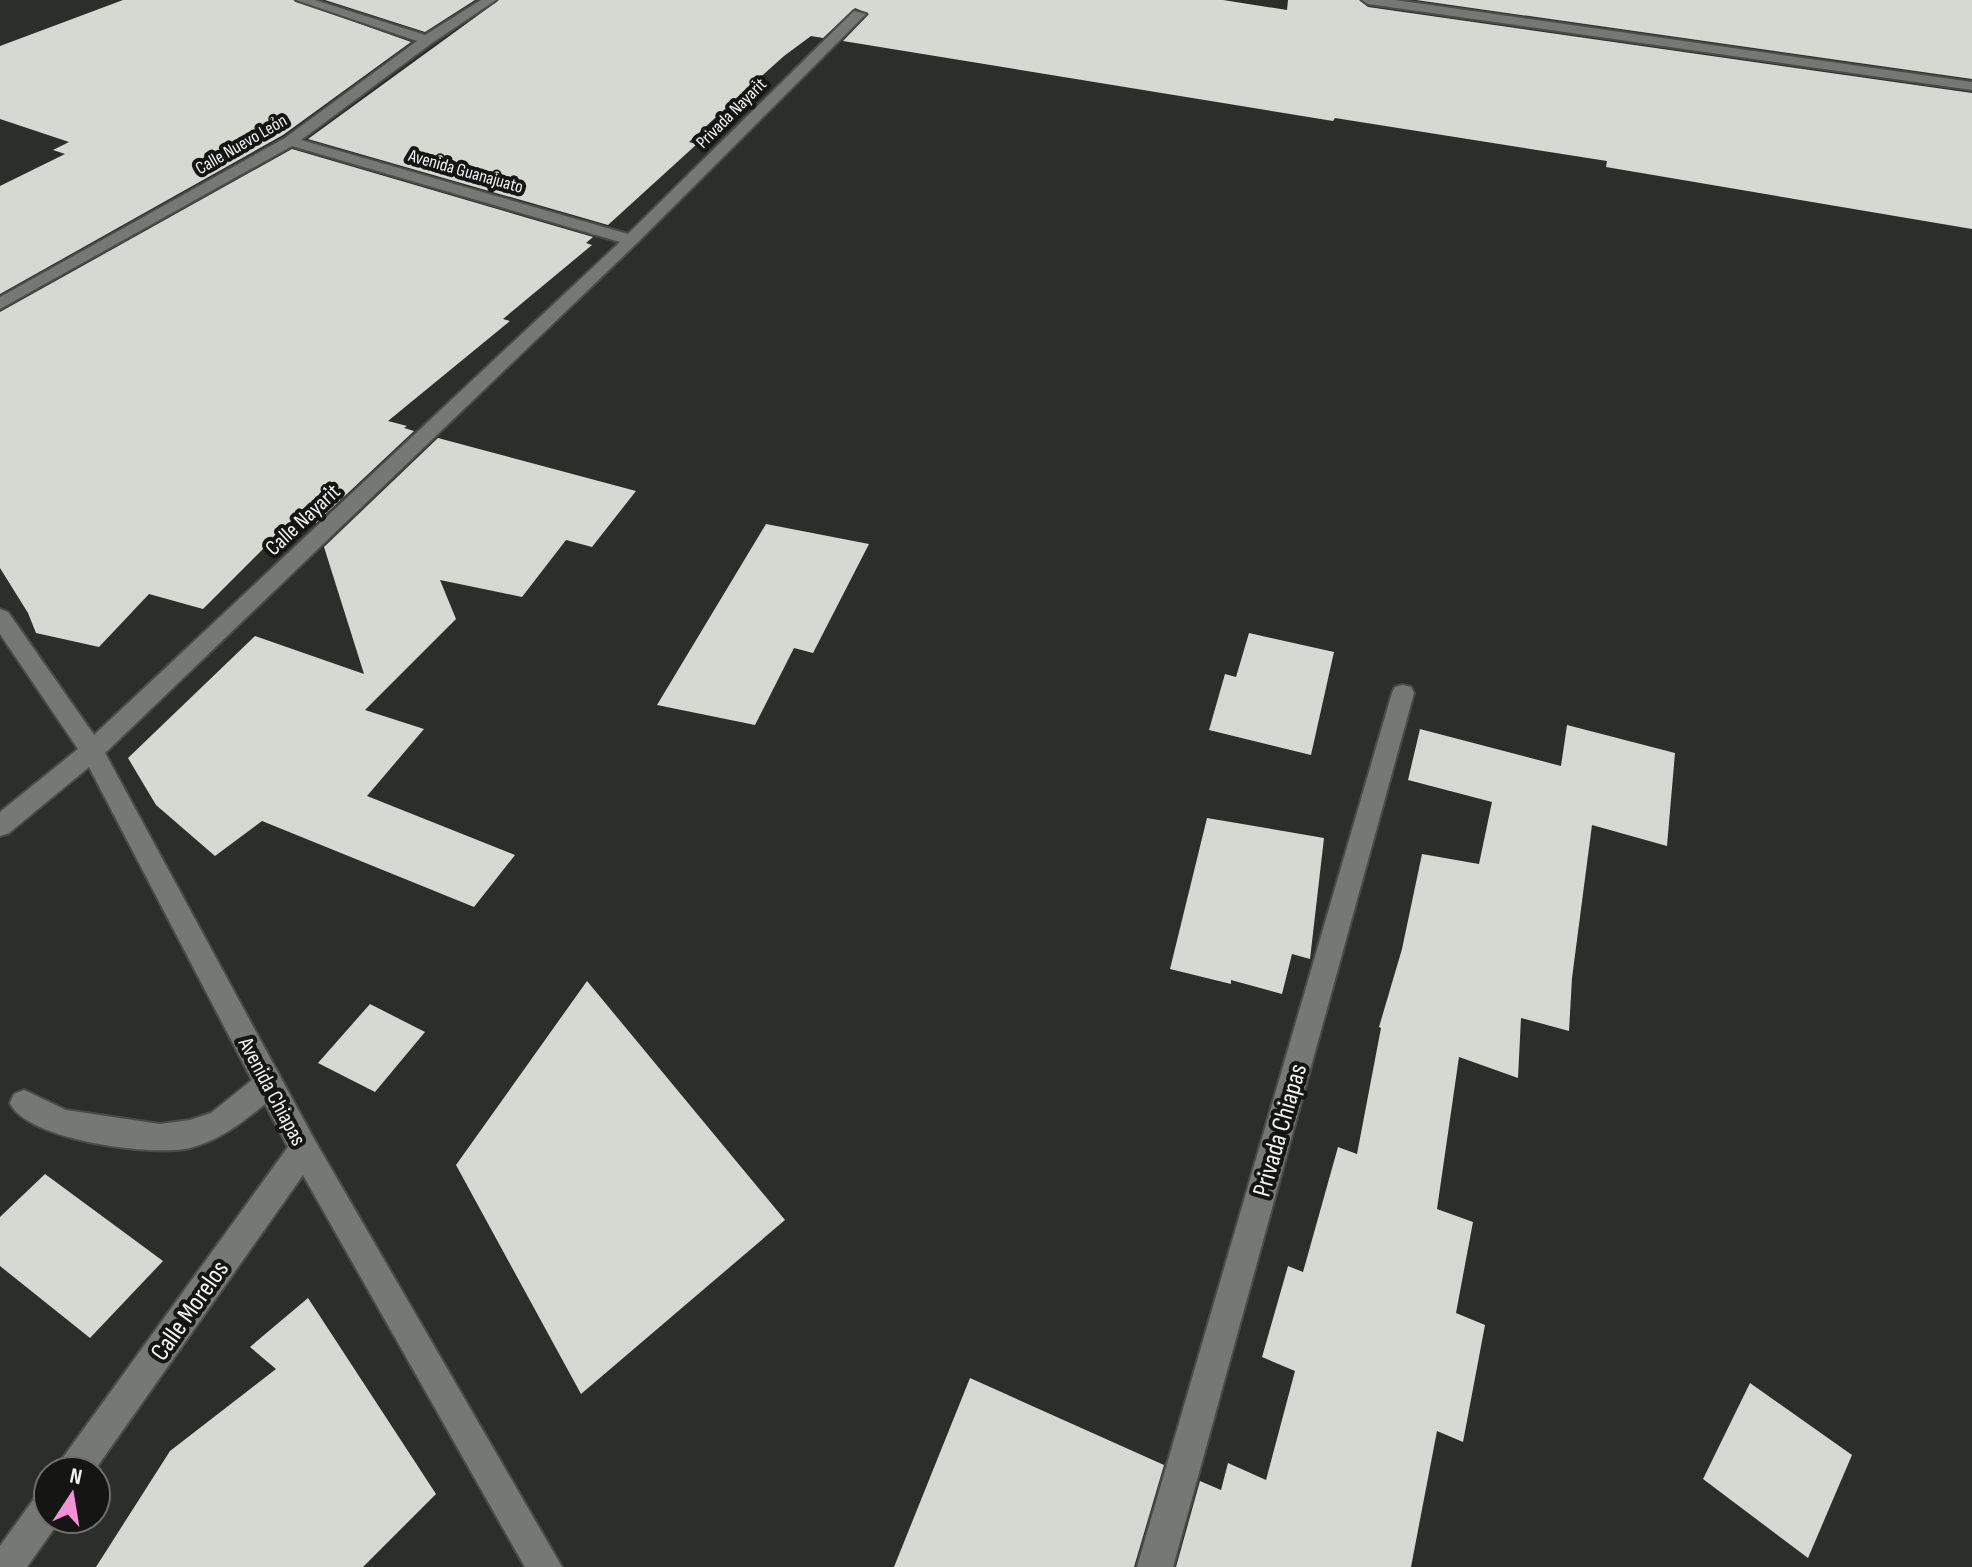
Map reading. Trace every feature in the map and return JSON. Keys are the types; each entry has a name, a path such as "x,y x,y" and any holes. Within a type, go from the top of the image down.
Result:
{"street":[{"path":"302,0 427,40"},
{"name":"Calle Nuevo León","path":"0,304 290,141 427,40 490,0"},
{"path":"1368,0 1972,86"},
{"name":"Privada Nayarit","path":"631,240 859,14"},
{"name":"Avenida Guanajuato","path":"290,141 631,240"},
{"name":"Calle Nayarit","path":"0,826 92,751 631,240"},
{"name":"Avenida Chiapas","path":"0,617 92,751 304,1149 544,1567"},
{"name":"Privada Chiapas","path":"1155,1567 1403,693"},
{"path":"24,1103 63,1123 160,1138 190,1134 220,1123 269,1084"},
{"name":"Calle Morelos","path":"85,1455 304,1149"},
{"path":"6,1567 32,1530"}],"building":[{"path":"123,0 293,0 411,42 283,135 0,294 0,186 65,154 53,150 69,142 0,119 0,46"},
{"path":"325,0 475,0 425,32"},
{"path":"499,0 1223,0 1287,10 1288,0 1359,0 1368,7 1972,93 1972,229 1606,167 1607,161 1335,118 1333,121 843,41 869,14 855,8 823,38 811,36 784,56 689,142 697,144 608,225 308,139"},
{"path":"1416,0 1972,0 1972,79"},
{"path":"292,149 593,237 586,243 592,245 503,319 510,321 388,421 414,431 316,523 310,502 203,609 149,594 99,647 36,633 28,613 0,568 0,312"},
{"path":"438,438 636,491 592,547 566,540 522,597 440,580 456,619 365,710 424,729 367,796 515,855 474,907 262,821 215,856 156,805 128,758 255,636 364,674 324,547"},
{"path":"766,524 869,544 813,653 794,648 755,725 657,705"},
{"path":"1249,633 1334,652 1311,755 1209,730 1225,674 1236,677"},
{"path":"1567,725 1675,753 1667,846 1592,825 1572,978 1569,1031 1521,1018 1518,1078 1459,1057 1437,1209 1473,1222 1456,1313 1485,1325 1463,1442 1437,1431 1411,1567 1176,1567 1200,1481 1221,1490 1228,1463 1266,1480 1295,1371 1262,1357 1288,1266 1303,1272 1338,1147 1357,1154 1379,1027 1402,949 1422,854 1479,864 1492,802 1408,780 1420,729 1561,766"},
{"path":"1207,818 1324,838 1310,959 1292,954 1282,994 1231,980 1231,984 1170,969"},
{"path":"587,981 785,1220 581,1394 456,1165"},
{"path":"370,1004 425,1032 375,1092 318,1063"},
{"path":"45,1174 163,1261 90,1338 0,1266 0,1217"},
{"path":"308,1298 436,1494 363,1567 96,1567 170,1451 276,1369 250,1347"},
{"path":"970,1378 1164,1465 1134,1567 894,1567"},
{"path":"1750,1383 1852,1455 1808,1558 1703,1479"}]}
